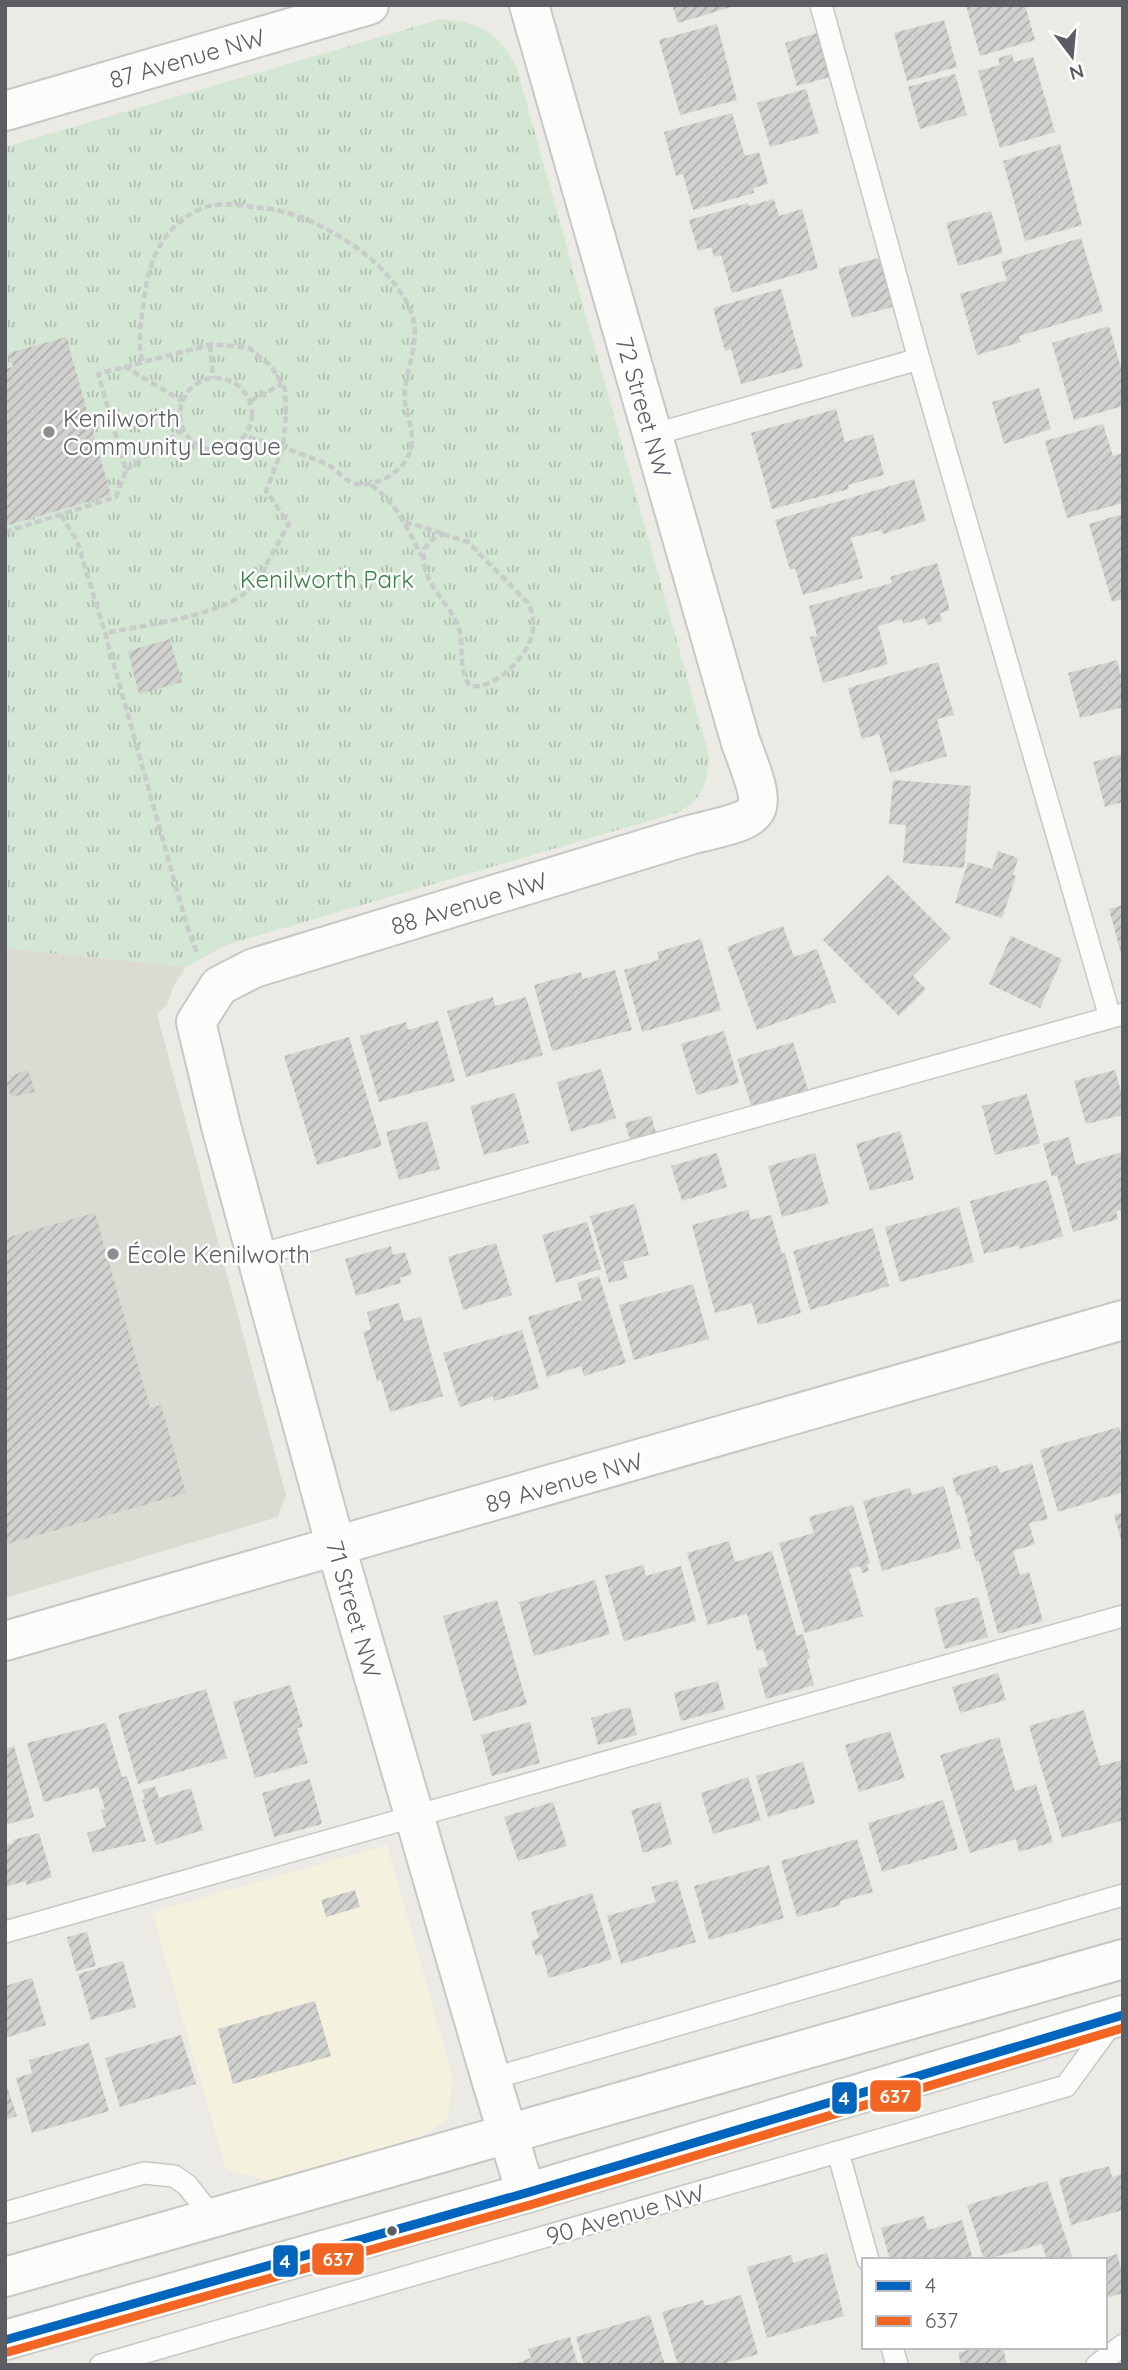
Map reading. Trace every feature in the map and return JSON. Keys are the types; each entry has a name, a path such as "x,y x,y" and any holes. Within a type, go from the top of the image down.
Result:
{"street":[{"name":"87 Avenue NW","path":"5,111 369,5"},
{"name":"72 Street NW","path":"529,5 741,743 758,787 758,808"},
{"name":"88 Avenue NW","path":"219,986 254,968 690,835 741,822 751,817 758,808"},
{"name":"71 Street NW","path":"219,986 196,1022 212,1090 336,1547 526,2193"},
{"name":"89 Avenue NW","path":"5,1641 1123,1320"},
{"path":"5,2277 1123,1959"},
{"name":"90 Avenue NW","path":"5,2340 526,2193 1120,2016"}],"lane":[{"path":"258,1255 1117,1015 919,359 821,5"},
{"path":"652,435 919,359"},
{"path":"5,1932 1123,1616"},
{"path":"491,2079 1123,1895"},
{"name":"90 Avenue NW","path":"101,2365 1066,2086 1120,2016"},
{"path":"838,2152 867,2258"},
{"path":"5,2213 144,2173 174,2176 187,2185 213,2218"},
{"path":"1097,2365 1123,2346"}],"path":[{"path":"142,361 138,344 148,275 158,245 176,224 202,208 232,204 284,212 322,227 369,256 396,286 412,316 416,343 405,401 412,443 406,460 393,474 371,485 352,484 328,465 283,447 245,436"},
{"path":"210,345 213,378"},
{"path":"105,632 188,616 228,603 249,590 289,524 266,491 283,447 285,389 271,366 249,348 210,345 97,374 126,470"},
{"path":"124,366 182,401"},
{"path":"213,378 226,379 238,385 250,401 251,424 245,436 234,446 220,450 205,449 192,442 183,430 180,416 182,401 189,390 200,382 213,378"},
{"path":"250,401 282,384"},
{"path":"5,532 116,497 126,470 183,430"},
{"path":"371,485 383,493 405,522 423,559"},
{"path":"61,515 78,541 194,949 219,986"},
{"path":"405,522 468,541 528,603 533,616 533,627 527,648 500,678 479,688 470,686 464,678 461,635 454,618 437,596 425,573 424,550 432,540 443,534"}],"shaded area":[{"name":"École Kenilworth","path":"5,948 186,967 174,985 167,1005 157,1014 286,1495 278,1517 5,1598"},
{"path":"387,1845 453,2078 447,2119 418,2139 268,2181 226,2169 152,1912"}],"green space":[{"name":"Kenilworth Park","path":"441,19 468,23 488,32 503,46 517,69 709,756 703,789 694,801 679,812 226,945 186,967 5,948 5,147"}],"building":[{"path":"672,5 734,5 734,6 678,23"},
{"path":"966,5 1025,5 1035,40 980,56"},
{"path":"944,20 957,67 907,81 894,33"},
{"path":"717,24 737,100 680,115 659,40"},
{"path":"817,33 830,77 797,86 785,43"},
{"path":"1012,54 1014,62 1033,57 1055,132 1000,148 978,71 1000,65 998,58"},
{"path":"955,74 967,115 920,129 908,87"},
{"path":"806,89 819,133 770,147 757,103"},
{"path":"732,113 745,156 759,152 768,184 753,188 754,193 693,210 683,174 676,176 664,132"},
{"path":"1060,144 1082,225 1025,241 1003,161"},
{"path":"774,199 779,216 802,209 818,268 732,293 721,255 714,257 711,247 698,251 689,220 748,203 749,206"},
{"path":"991,211 1003,253 958,266 946,223"},
{"path":"1081,238 1103,311 1019,336 1021,342 977,355 960,294 1007,280 1001,262"},
{"path":"882,257 896,306 852,318 838,269"},
{"path":"781,289 803,367 741,384 731,349 725,351 713,308"},
{"path":"1109,326 1123,375 1123,406 1074,420 1052,343"},
{"name":"Kenilworth Community League","path":"66,337 111,495 5,526 5,369 13,367 9,353"},
{"path":"1039,388 1051,429 1004,444 992,402"},
{"path":"836,409 845,442 873,434 884,475 848,485 849,489 772,509 751,433"},
{"path":"1103,424 1113,456 1123,453 1123,503 1067,518 1045,441"},
{"path":"914,479 926,521 883,534 881,530 851,538 863,578 803,595 795,568 790,570 775,520"},
{"path":"1123,514 1123,599 1112,602 1089,524"},
{"path":"937,563 950,610 940,613 942,621 927,625 925,618 903,624 902,619 878,626 888,664 823,683 810,637 817,636 809,606 892,583 890,577"},
{"path":"170,639 182,682 139,694 128,651"},
{"path":"1117,660 1123,684 1123,707 1080,718 1068,673"},
{"path":"938,662 954,715 937,719 947,756 890,773 879,734 862,739 848,688"},
{"path":"1123,754 1123,802 1105,807 1093,762"},
{"path":"893,780 971,786 964,868 903,863 906,825 889,824"},
{"path":"998,851 1018,858 1013,875 1016,876 1002,918 955,903 968,862 992,869"},
{"path":"888,875 951,938 913,976 926,989 899,1016 823,940"},
{"path":"1123,905 1123,957 1122,957 1109,909"},
{"path":"783,926 794,957 817,949 836,1002 757,1030 727,947"},
{"path":"1011,936 1062,959 1040,1008 989,984"},
{"path":"701,939 721,1010 642,1032 624,970 659,960 657,952"},
{"path":"615,970 632,1030 552,1051 534,985 581,972 583,979"},
{"path":"493,997 495,1006 526,997 543,1055 466,1077 447,1011"},
{"path":"438,1021 455,1081 379,1102 360,1036 406,1022 408,1030"},
{"path":"724,1031 739,1083 697,1095 681,1044"},
{"path":"349,1037 382,1146 317,1165 284,1056"},
{"path":"793,1042 809,1092 752,1109 737,1059"},
{"path":"601,1069 616,1118 571,1132 557,1082"},
{"path":"28,1070 35,1092 11,1097 6,1081 11,1080 10,1076"},
{"path":"1115,1070 1123,1098 1123,1115 1086,1124 1074,1081"},
{"path":"515,1093 529,1143 484,1155 470,1106"},
{"path":"1027,1094 1040,1143 995,1155 982,1106"},
{"path":"651,1116 657,1136 631,1143 625,1123"},
{"path":"427,1121 440,1169 399,1180 386,1132"},
{"path":"900,1131 914,1179 870,1191 856,1144"},
{"path":"1069,1137 1076,1165 1123,1152 1123,1210 1116,1211 1118,1219 1073,1232 1057,1175 1052,1177 1043,1144"},
{"path":"717,1153 727,1187 682,1201 671,1166"},
{"path":"815,1153 829,1204 782,1217 768,1166"},
{"path":"1047,1180 1063,1236 1020,1249 1019,1245 984,1254 970,1201"},
{"path":"635,1204 649,1255 623,1262 628,1278 609,1283 590,1216"},
{"path":"959,1207 974,1262 900,1282 885,1227"},
{"path":"748,1210 751,1220 771,1215 782,1254 785,1253 801,1313 758,1325 752,1303 715,1313 692,1225"},
{"path":"95,1213 150,1408 161,1405 186,1493 7,1544 5,1238"},
{"path":"587,1222 601,1269 556,1283 542,1235"},
{"path":"873,1228 889,1286 810,1310 793,1251"},
{"path":"496,1243 512,1295 463,1310 448,1257"},
{"path":"391,1246 393,1255 405,1252 412,1274 400,1278 401,1283 356,1296 345,1259"},
{"path":"599,1276 626,1363 584,1376 581,1366 547,1377 528,1317 582,1300 577,1283"},
{"path":"693,1284 709,1339 634,1360 619,1305"},
{"path":"399,1303 404,1321 421,1317 443,1396 390,1412 381,1380 377,1381 363,1332 371,1329 367,1312"},
{"path":"522,1330 539,1388 494,1401 493,1396 460,1407 443,1353"},
{"path":"1119,1427 1123,1440 1123,1492 1058,1512 1040,1450"},
{"path":"1032,1463 1048,1519 1029,1523 1035,1544 1013,1551 1020,1575 1029,1572 1043,1621 998,1634 979,1561 976,1562 969,1536 972,1536 960,1495 957,1496 952,1478 997,1465 1000,1473"},
{"path":"944,1486 961,1548 882,1571 863,1501 910,1488 912,1495"},
{"path":"853,1505 870,1563 867,1564 869,1571 862,1573 860,1566 849,1569 863,1616 805,1633 779,1543 814,1533 809,1517"},
{"path":"1123,1512 1123,1543 1122,1543 1114,1515"},
{"path":"729,1541 735,1562 772,1551 797,1636 803,1634 814,1685 766,1699 758,1669 768,1666 763,1649 757,1651 747,1614 708,1625 687,1553"},
{"path":"643,1565 646,1576 681,1566 696,1621 624,1641 605,1576"},
{"path":"595,1580 610,1634 534,1656 519,1602"},
{"path":"978,1597 988,1637 945,1649 934,1608"},
{"path":"497,1600 527,1704 473,1721 443,1616"},
{"path":"998,1673 1006,1700 960,1713 952,1687"},
{"path":"718,1681 725,1709 681,1721 674,1693"},
{"path":"290,1685 303,1727 297,1728 308,1763 255,1778 233,1702"},
{"path":"206,1689 227,1758 138,1784 118,1715"},
{"path":"630,1707 637,1735 598,1745 591,1718"},
{"path":"1084,1710 1100,1766 1122,1760 1123,1820 1062,1838 1029,1726"},
{"path":"530,1722 540,1763 492,1776 481,1735"},
{"path":"106,1723 122,1777 127,1776 146,1841 93,1853 87,1833 106,1827 101,1810 105,1809 98,1787 44,1802 27,1743"},
{"path":"890,1731 905,1778 859,1792 845,1745"},
{"path":"999,1737 1015,1791 1036,1784 1053,1842 1019,1852 1016,1839 970,1853 940,1755"},
{"path":"14,1746 34,1817 5,1825 5,1749"},
{"path":"803,1762 815,1803 768,1817 756,1776"},
{"path":"748,1777 761,1820 713,1834 701,1793"},
{"path":"310,1779 322,1824 274,1837 262,1793"},
{"path":"155,1786 159,1798 191,1788 203,1830 156,1845 142,1800 145,1799 142,1790"},
{"path":"943,1800 958,1849 882,1872 868,1823"},
{"path":"553,1802 567,1846 518,1861 504,1817"},
{"path":"660,1802 672,1844 643,1853 631,1810"},
{"path":"39,1833 52,1877 27,1885 25,1881 6,1887 5,1845"},
{"path":"857,1839 873,1892 840,1901 841,1905 797,1917 781,1861"},
{"path":"769,1865 784,1918 709,1940 694,1886"},
{"path":"677,1880 696,1942 621,1964 607,1916 656,1902 651,1887"},
{"path":"355,1890 360,1907 326,1917 321,1900"},
{"path":"592,1893 612,1959 549,1978 542,1954 536,1956 531,1941 539,1938 531,1912"},
{"path":"87,1932 96,1966 76,1971 67,1937"},
{"path":"123,1961 136,2007 91,2020 78,1974"},
{"path":"32,1978 46,2025 5,2038 5,1986"},
{"path":"315,2001 331,2056 233,2084 218,2029"},
{"path":"181,2035 196,2084 120,2107 105,2058"},
{"path":"89,2043 109,2111 32,2133 16,2078 32,2073 29,2060"},
{"path":"5,2081 17,2116 5,2120"},
{"path":"1109,2166 1112,2177 1123,2174 1123,2210 1071,2225 1059,2179"},
{"path":"1047,2181 1072,2256 1046,2258 1042,2244 983,2258 967,2205"},
{"path":"924,2216 928,2230 962,2220 972,2258 889,2258 881,2228"},
{"path":"827,2253 844,2316 767,2338 747,2267 791,2255 793,2263"},
{"path":"1117,2254 1123,2276 1123,2293 1107,2297 1107,2258 1103,2258"},
{"path":"741,2295 758,2354 719,2365 678,2365 662,2312 703,2300 705,2306"},
{"path":"650,2315 665,2365 584,2365 576,2337"},
{"path":"570,2337 578,2365 511,2365 531,2358 528,2349"},
{"path":"971,2349 1003,2349 1007,2365 961,2365 958,2353"}],"transit line":[{"name":"4","path":"5,2340 526,2193 1123,2015"},
{"name":"637","path":"8,2352 530,2205 1123,2028"}],"place":[{"name":"Kenilworth Community League","path":"49,432"},
{"name":"École Kenilworth","path":"113,1254"}]}
